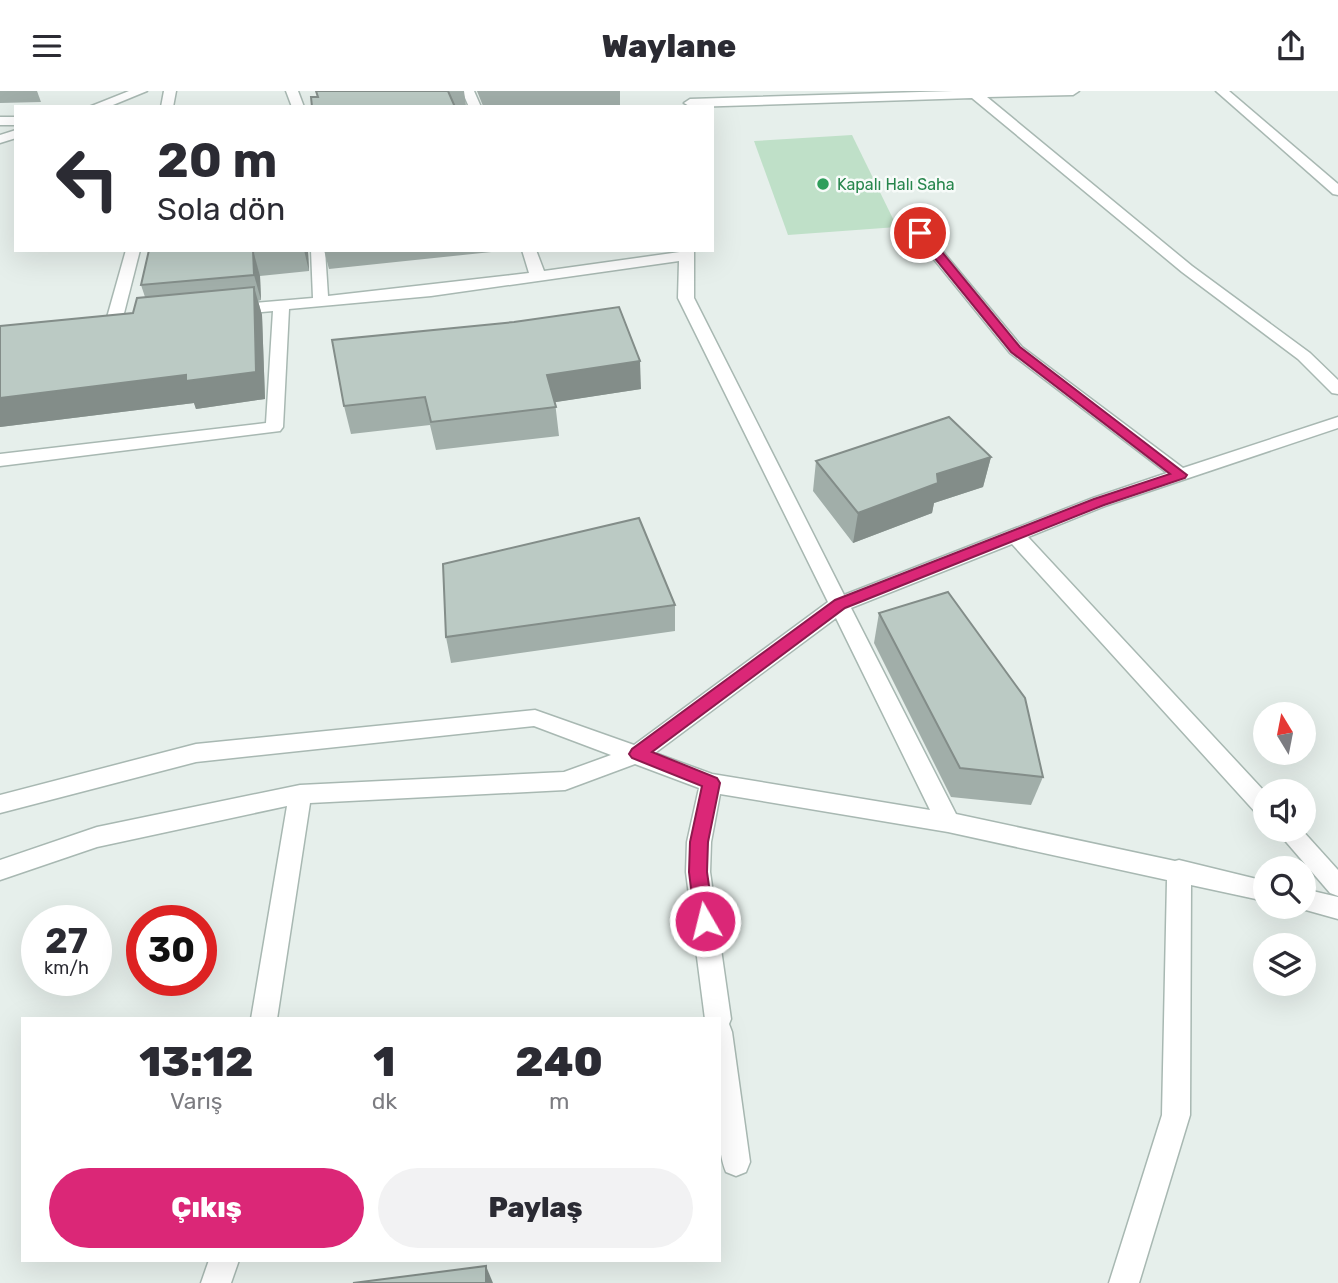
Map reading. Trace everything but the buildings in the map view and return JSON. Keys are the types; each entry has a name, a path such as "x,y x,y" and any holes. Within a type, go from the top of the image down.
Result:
{"street":[{"path":"101,105 141,91"},
{"path":"690,100 1073,91"},
{"path":"1222,91 1338,191"},
{"path":"972,93 1187,269 1304,356 1338,389"},
{"path":"920,233 1016,349 1181,475"},
{"path":"114,321 132,252"},
{"path":"318,252 321,302"},
{"path":"529,252 538,276"},
{"path":"211,312 431,291 687,253 686,298 948,822"},
{"path":"0,460 274,427 281,305"},
{"path":"0,870 97,838 300,794 565,781 638,754 840,604 1099,502 1338,422"},
{"path":"1015,535 1253,794"},
{"path":"0,804 196,753 534,718 711,783 948,822 1253,888"},
{"path":"711,783 699,842 698,872 718,1017"},
{"path":"264,1017 300,794"},
{"path":"1298,842 1338,886"},
{"path":"1124,1283 1176,1115 1179,870"},
{"path":"1316,903 1338,908"},
{"path":"721,1047 736,1162"},
{"path":"216,1283 223,1262"}],"green space":[{"name":"Kapalı Halı Saha","path":"852,135 897,227 788,235 754,141"}],"place":[{"name":"Kapalı Halı Saha","path":"823,184"}],"route":[{"path":"705,921 698,872 699,842 711,783 638,754 840,604 1099,502 1181,475 1084,404 1016,349 920,233"}]}
